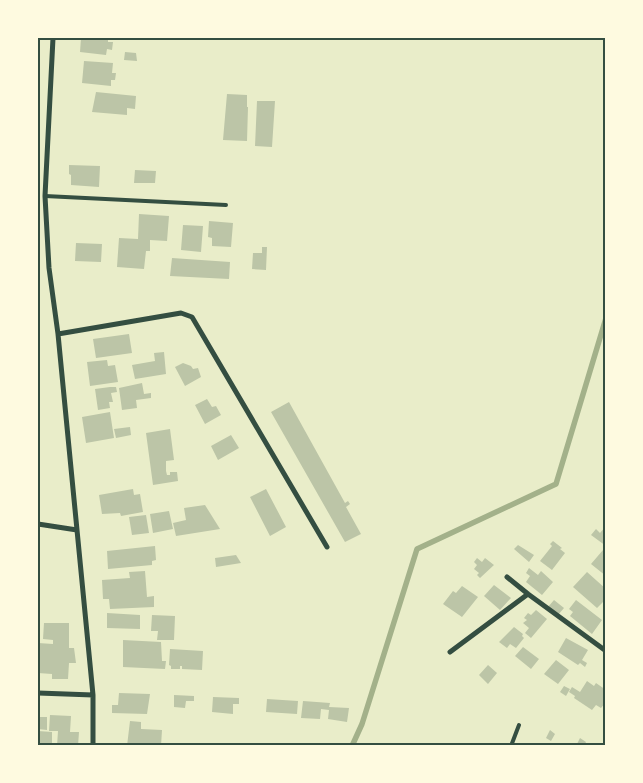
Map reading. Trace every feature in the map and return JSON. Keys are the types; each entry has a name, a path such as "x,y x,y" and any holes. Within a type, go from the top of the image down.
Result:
{"street":[{"path":"53,38 46,196 49,268 58,334 93,695 93,746"},
{"path":"58,334 181,313 192,317 327,547"},
{"path":"38,524 77,530"},
{"path":"507,577 606,651"},
{"path":"450,652 528,594"},
{"path":"38,693 93,695"}],"lane":[{"path":"46,196 226,205"},
{"path":"511,746 519,725"}],"building":[{"path":"81,38 108,38 108,42 113,42 112,50 107,49 106,55 80,52"},
{"path":"125,52 136,53 137,61 124,60"},
{"path":"84,61 113,63 112,73 116,73 115,80 111,80 111,86 82,83"},
{"path":"96,92 136,96 135,109 127,108 127,115 92,112"},
{"path":"227,94 247,95 247,141 223,140"},
{"path":"257,101 275,101 272,147 255,146"},
{"path":"69,165 100,166 99,187 71,185"},
{"path":"135,170 156,171 155,183 134,183"},
{"path":"139,214 169,216 167,241 150,240 150,251 146,251 144,269 117,267 119,238 138,239"},
{"path":"209,221 233,223 231,247 212,246 212,238 208,237"},
{"path":"183,225 203,226 201,252 181,250"},
{"path":"76,243 102,244 101,262 75,261"},
{"path":"262,247 267,247 266,270 252,269 253,253 262,253"},
{"path":"172,258 230,262 229,279 170,276"},
{"path":"129,334 132,353 96,358 93,339"},
{"path":"164,352 166,374 135,379 132,365 155,361 154,353"},
{"path":"107,360 108,366 115,365 118,382 90,386 87,362"},
{"path":"183,363 191,366 193,369 198,368 201,377 185,386 175,367"},
{"path":"142,383 144,394 151,393 151,398 136,400 137,408 122,410 119,388"},
{"path":"116,387 117,392 111,393 113,402 109,402 110,408 98,410 95,389"},
{"path":"207,399 212,407 216,406 221,415 205,424 195,405"},
{"path":"289,402 345,503 348,501 350,504 346,507 361,534 345,542 271,412"},
{"path":"110,412 114,438 86,443 82,417"},
{"path":"130,427 131,435 116,438 114,429"},
{"path":"170,429 174,460 166,461 166,471 167,475 170,475 170,472 177,472 178,481 153,485 146,433"},
{"path":"231,435 239,448 218,460 211,446"},
{"path":"133,489 134,495 140,494 143,512 121,516 120,513 102,514 99,495"},
{"path":"266,489 286,527 270,536 250,497"},
{"path":"205,505 220,529 176,536 173,523 186,520 184,508"},
{"path":"169,511 173,529 153,533 150,514"},
{"path":"146,515 149,533 132,535 129,517"},
{"path":"606,526 606,546 591,535 596,529 600,533"},
{"path":"553,541 565,553 552,570 540,561 552,546 550,544"},
{"path":"518,545 534,555 529,562 514,549"},
{"path":"155,546 156,560 152,561 152,565 108,569 107,551"},
{"path":"603,550 606,552 606,576 591,564"},
{"path":"236,555 241,563 216,567 215,558"},
{"path":"477,558 482,562 485,558 494,565 480,578 477,575 479,573 474,569 477,565 474,562"},
{"path":"529,568 538,575 541,571 553,582 542,595 526,582 530,576 526,573"},
{"path":"145,571 147,597 154,596 154,607 110,609 109,599 103,599 102,580 130,578 129,572"},
{"path":"587,572 606,589 606,604 603,602 597,608 573,587"},
{"path":"494,585 511,598 500,610 484,596"},
{"path":"462,586 478,597 462,617 443,604 453,591 456,593"},
{"path":"554,600 564,608 558,615 548,607"},
{"path":"576,600 602,620 592,634 570,616 573,612 569,609"},
{"path":"536,610 547,619 531,638 525,633 529,628 523,623 527,620 524,618 528,613 531,615"},
{"path":"107,613 140,615 140,629 107,628"},
{"path":"152,615 175,616 174,640 157,640 158,631 151,631"},
{"path":"44,623 69,623 69,648 74,648 76,663 69,663 68,679 52,679 52,674 38,673 38,643 53,644 53,640 43,639"},
{"path":"514,627 523,634 524,638 516,648 510,644 507,648 499,642"},
{"path":"566,638 588,650 582,660 587,663 585,667 580,663 578,665 558,652"},
{"path":"123,640 161,642 162,661 166,661 165,669 123,667"},
{"path":"523,647 539,659 531,669 515,656"},
{"path":"170,649 203,651 202,670 182,669 182,666 180,666 180,669 171,669 169,665"},
{"path":"556,660 569,670 558,684 544,674"},
{"path":"488,665 497,673 488,684 479,675"},
{"path":"587,681 594,686 596,683 606,690 604,694 606,702 601,708 596,705 592,710 574,698 575,696 569,692 572,687 580,692"},
{"path":"564,686 570,689 566,696 560,692"},
{"path":"119,693 150,694 147,714 112,713 112,705 118,705"},
{"path":"174,695 194,696 194,701 186,701 185,708 174,707"},
{"path":"213,697 239,698 239,704 233,704 233,714 212,712"},
{"path":"267,699 298,701 297,714 266,712"},
{"path":"303,701 330,703 329,707 349,708 347,722 328,719 329,710 321,709 320,719 301,718"},
{"path":"50,715 71,716 70,732 79,732 78,746 57,746 58,731 49,731"},
{"path":"38,717 47,717 47,730 38,729"},
{"path":"130,721 141,722 141,729 162,730 161,746 127,746"},
{"path":"550,730 555,734 551,741 546,738"},
{"path":"38,731 52,732 52,746 38,746"},
{"path":"580,738 586,742 584,746 576,746"}],"waterway":[{"path":"352,746 362,724 417,549 556,484 606,318"}]}
